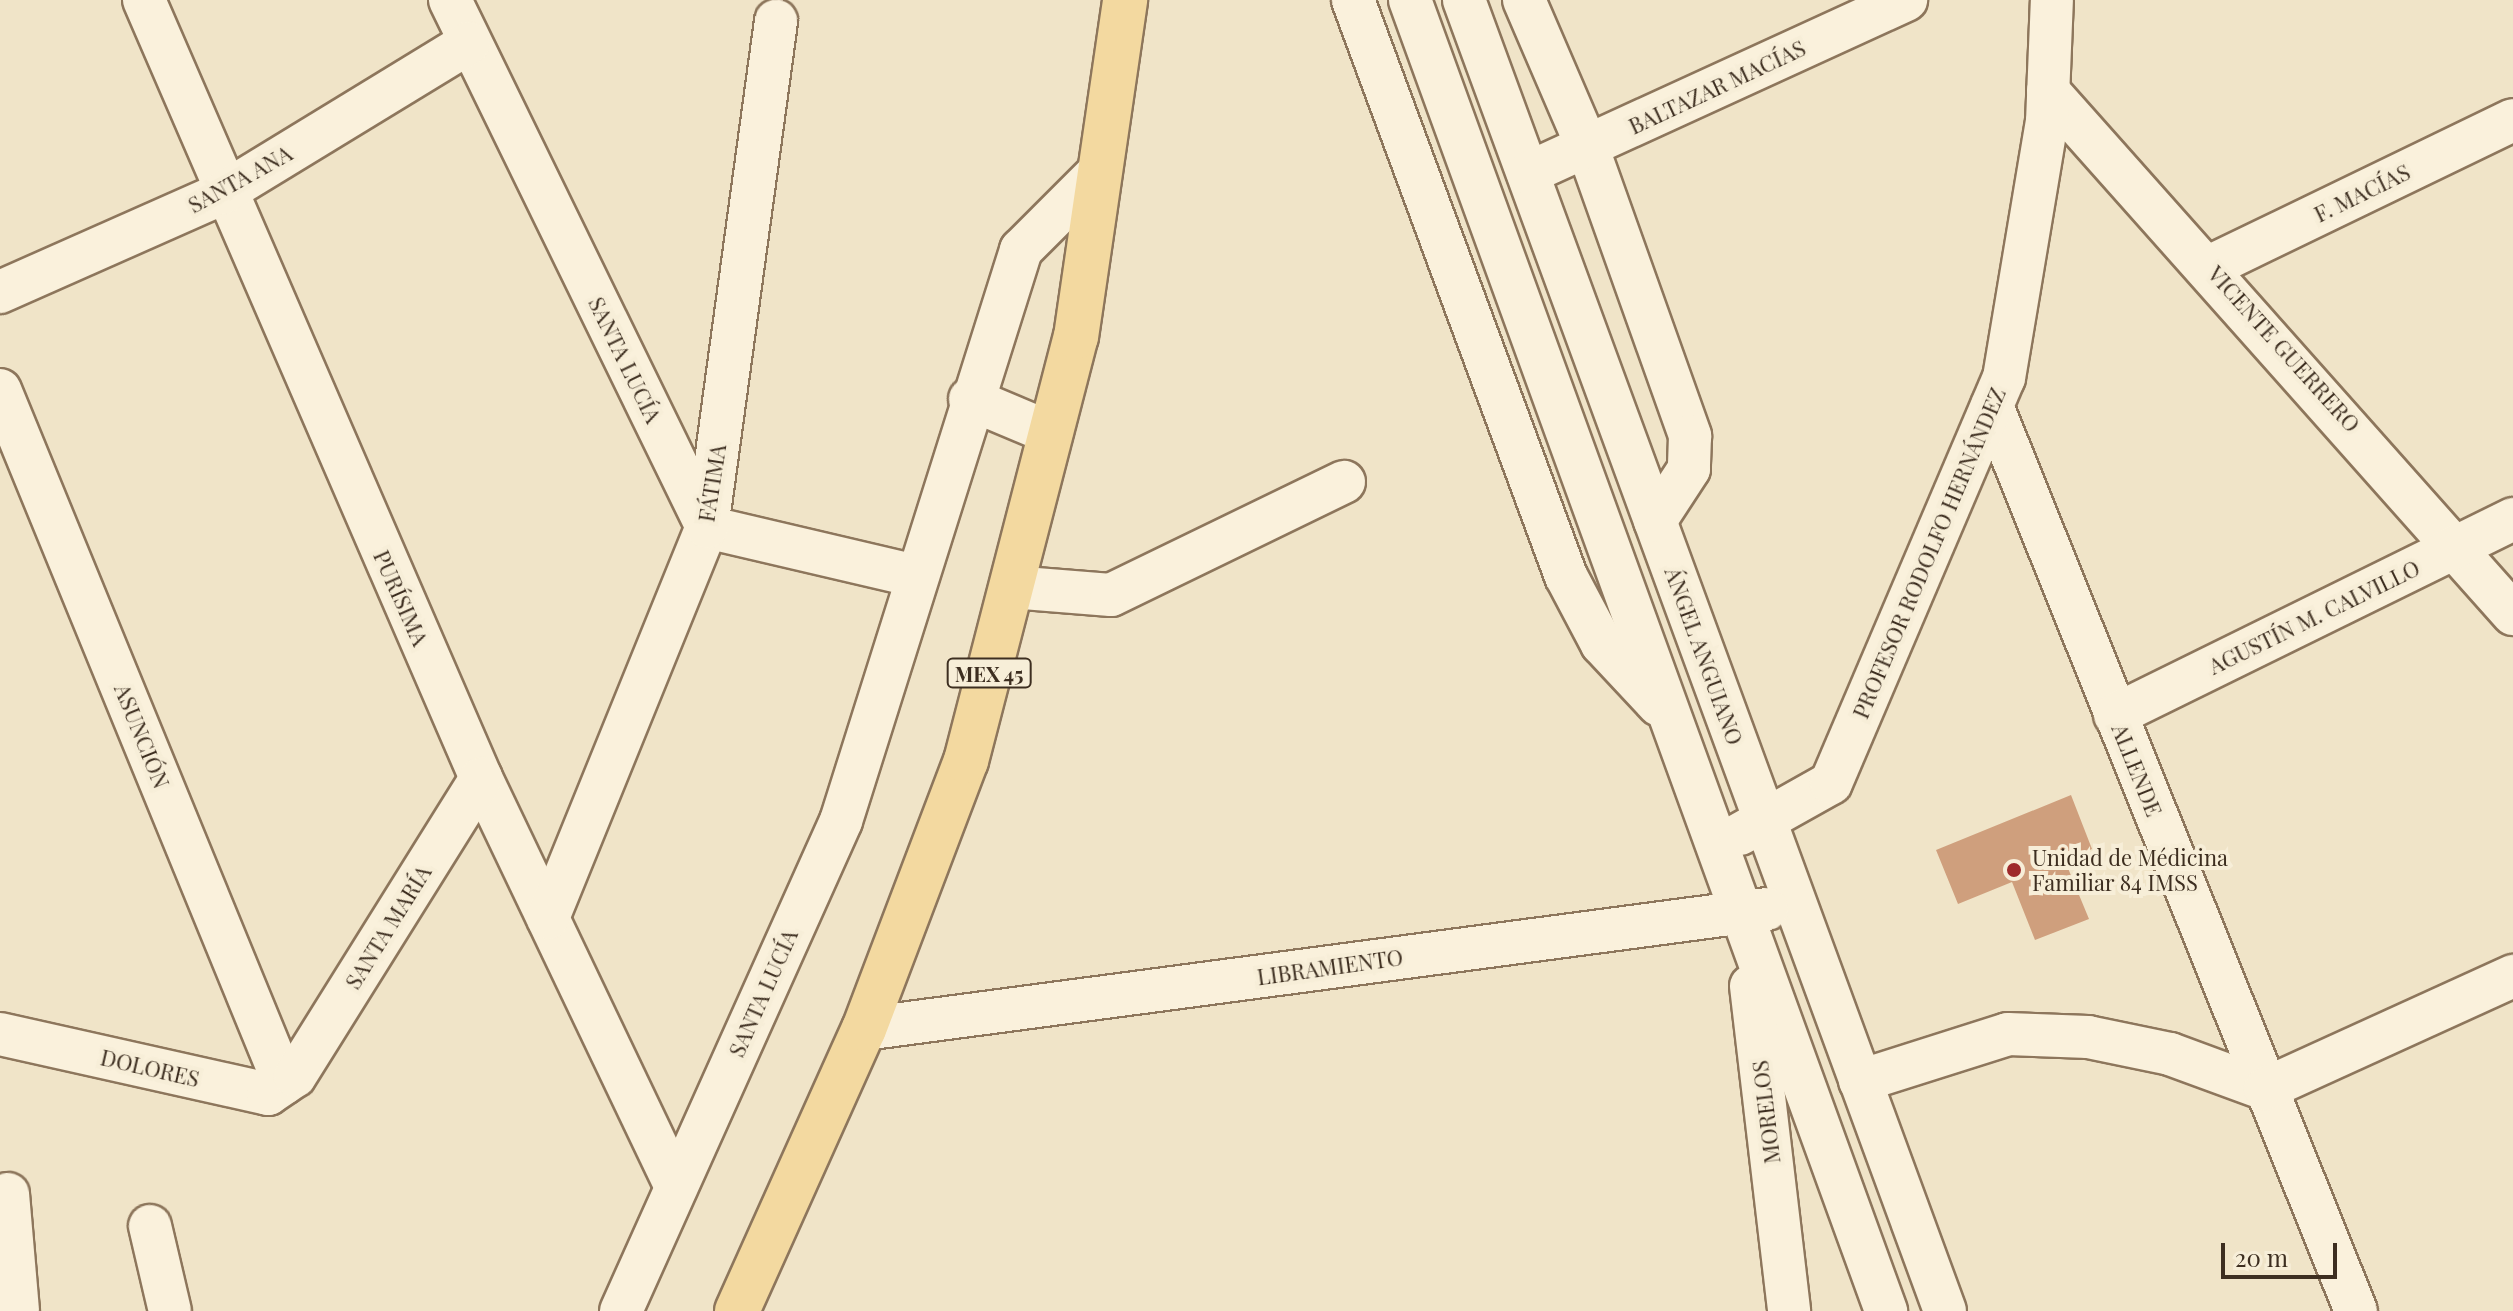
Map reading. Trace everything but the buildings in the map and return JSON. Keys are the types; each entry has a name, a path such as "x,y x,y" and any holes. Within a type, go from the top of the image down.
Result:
{"main road":[{"name":"MEX 45","path":"737,1311 864,1029 966,761 1076,337 1125,0"}],"street":[{"name":"PURÍSIMA","path":"144,0 223,193 481,778 676,1187"},
{"name":"SANTA LUCÍA","path":"450,0 707,527"},
{"path":"1353,0 1566,576 1602,644 1671,718"},
{"path":"1410,0 1886,1311"},
{"name":"ÁNGEL ANGUIANO","path":"1464,0 1945,1311"},
{"path":"1524,0 1587,146 1690,436 1689,469 1655,521"},
{"name":"BALTAZAR MACÍAS","path":"1528,173 1906,0"},
{"name":"PROFESOR RODOLFO HERNÁNDEZ","path":"1718,846 1831,783 2004,378 2048,91 2052,0"},
{"name":"FÁTIMA","path":"548,918 707,527 776,21"},
{"name":"SANTA ANA","path":"0,292 223,193 469,43"},
{"name":"VICENTE GUERRERO","path":"2048,91 2211,266 2459,547 2513,614"},
{"name":"F. MACÍAS","path":"2211,266 2513,120"},
{"name":"SANTA LUCÍA","path":"621,1311 841,821 970,399 1021,250 1100,171"},
{"name":"ASUNCIÓN","path":"0,390 289,1079"},
{"path":"970,399 1051,433"},
{"name":"ALLENDE","path":"1992,406 2356,1311"},
{"path":"1011,587 1111,595 1344,482"},
{"name":"AGUSTÍN M. CALVILLO","path":"2115,715 2513,519"},
{"path":"707,527 916,576"},
{"name":"SANTA MARÍA","path":"289,1079 481,778"},
{"name":"LIBRAMIENTO","path":"864,1029 1796,904"},
{"name":"MORELOS","path":"1743,913 1789,1311"},
{"path":"1860,1081 2008,1034 2088,1037 2170,1054 2265,1089 2513,976"},
{"name":"DOLORES","path":"0,1034 268,1094 289,1079"},
{"path":"8,1194 18,1311"},
{"path":"150,1226 170,1311"}],"place":[{"name":"Unidad de Médicina Familiar 84 IMSS","path":"2014,870"}]}
